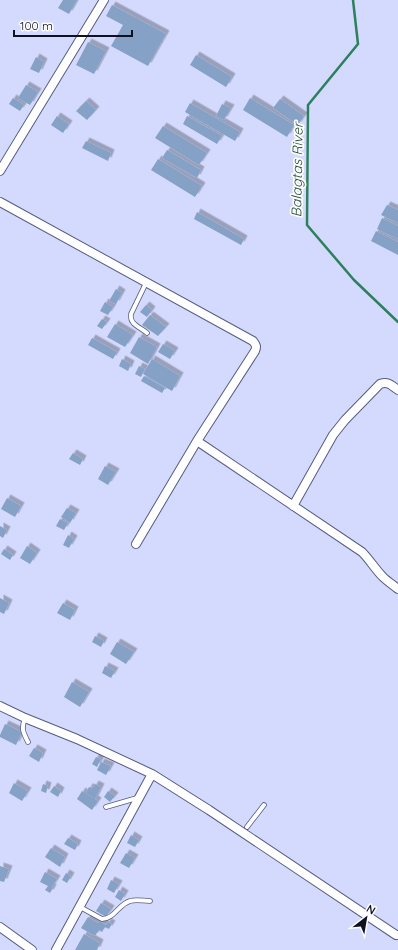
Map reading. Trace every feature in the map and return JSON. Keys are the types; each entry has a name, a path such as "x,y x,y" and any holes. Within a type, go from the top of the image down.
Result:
{"street":[{"path":"0,171 104,0"},
{"path":"0,202 256,344 255,351 197,441 136,544"},
{"path":"293,506 339,426 380,384 385,382 398,390"},
{"path":"197,441 362,552 382,576 398,589"},
{"path":"0,706 77,739 152,774 209,810 245,830 398,935"},
{"path":"56,950 152,774"},
{"path":"0,926 32,950"}],"lane":[{"path":"146,283 131,314 131,321 147,333"},
{"path":"25,718 22,725 28,742"},
{"path":"106,807 139,798"},
{"path":"245,830 264,806"},
{"path":"80,906 104,919 116,912 128,902 136,900 150,901"}],"building":[{"path":"63,0 77,0 69,14 58,8"},
{"path":"112,5 166,34 148,66 111,46 123,25 106,16"},
{"path":"88,42 106,51 94,74 76,65"},
{"path":"196,55 232,77 226,87 190,65"},
{"path":"36,57 44,62 39,73 30,69"},
{"path":"26,85 38,92 30,105 18,98"},
{"path":"13,98 24,105 20,111 9,104"},
{"path":"250,98 294,125 287,137 243,110"},
{"path":"280,99 304,116 298,125 273,108"},
{"path":"86,101 96,110 87,120 76,111"},
{"path":"190,103 240,132 235,141 185,112"},
{"path":"222,104 231,108 224,120 216,116"},
{"path":"57,116 69,124 63,133 51,125"},
{"path":"187,116 222,136 217,144 183,124"},
{"path":"163,126 207,153 199,165 155,138"},
{"path":"86,141 111,153 108,161 82,148"},
{"path":"167,150 201,170 197,178 162,158"},
{"path":"158,159 202,186 195,197 151,170"},
{"path":"387,205 398,210 398,223 381,215"},
{"path":"197,212 244,239 241,245 194,219"},
{"path":"382,218 398,226 398,239 377,229"},
{"path":"376,231 398,242 398,255 371,241"},
{"path":"116,289 122,293 116,304 109,301"},
{"path":"105,302 113,307 108,315 100,311"},
{"path":"146,305 152,310 147,317 140,312"},
{"path":"150,315 166,327 158,336 142,325"},
{"path":"102,319 107,322 102,329 97,326"},
{"path":"115,324 133,335 125,347 107,337"},
{"path":"139,337 157,347 148,364 130,353"},
{"path":"92,338 117,352 113,359 88,345"},
{"path":"163,344 175,351 170,359 158,352"},
{"path":"122,359 131,364 128,371 119,366"},
{"path":"152,359 180,376 172,391 143,374"},
{"path":"139,366 145,369 141,377 135,374"},
{"path":"144,376 165,388 162,393 141,381"},
{"path":"73,453 83,459 80,465 69,459"},
{"path":"105,466 116,472 108,485 98,479"},
{"path":"7,498 21,506 15,517 1,509"},
{"path":"67,508 76,513 70,523 61,517"},
{"path":"60,519 68,523 64,530 56,526"},
{"path":"0,526 7,530 3,538 0,536"},
{"path":"68,535 74,539 69,548 63,545"},
{"path":"27,546 37,553 30,564 20,558"},
{"path":"4,549 13,555 10,560 1,554"},
{"path":"0,598 9,603 4,614 0,612"},
{"path":"63,603 75,610 70,620 57,613"},
{"path":"95,636 104,641 101,647 92,642"},
{"path":"117,642 134,652 126,664 110,654"},
{"path":"105,666 115,671 111,678 102,673"},
{"path":"72,682 89,692 80,707 64,697"},
{"path":"5,724 22,732 16,745 0,737"},
{"path":"34,748 43,753 39,762 29,756"},
{"path":"96,757 101,759 97,767 92,764"},
{"path":"101,762 111,766 106,775 97,770"},
{"path":"14,783 28,791 22,801 9,793"},
{"path":"43,784 48,786 46,793 41,791"},
{"path":"95,784 101,787 95,799 86,793 89,787 93,788"},
{"path":"54,786 61,791 58,797 50,792"},
{"path":"82,791 98,801 92,810 77,799"},
{"path":"108,791 115,796 110,802 104,797"},
{"path":"131,835 139,840 135,847 127,843"},
{"path":"68,838 78,844 75,850 64,844"},
{"path":"51,848 65,857 60,867 45,857"},
{"path":"126,853 135,858 129,868 120,863"},
{"path":"0,866 9,869 4,882 0,881"},
{"path":"45,872 57,879 50,893 45,890 48,886 40,882"},
{"path":"66,873 71,876 67,883 62,880"},
{"path":"111,880 119,884 114,893 107,889"},
{"path":"119,890 125,894 121,901 115,897"},
{"path":"101,903 111,909 106,917 96,911"},
{"path":"88,917 98,923 99,921 106,925 108,922 112,924 109,929 105,927 102,932 99,930 95,936 81,928"},
{"path":"84,934 100,943 97,950 75,950"}],"waterway":[{"name":"Balagtas River","path":"353,0 358,44 308,105 307,225 354,280 398,322"}]}
